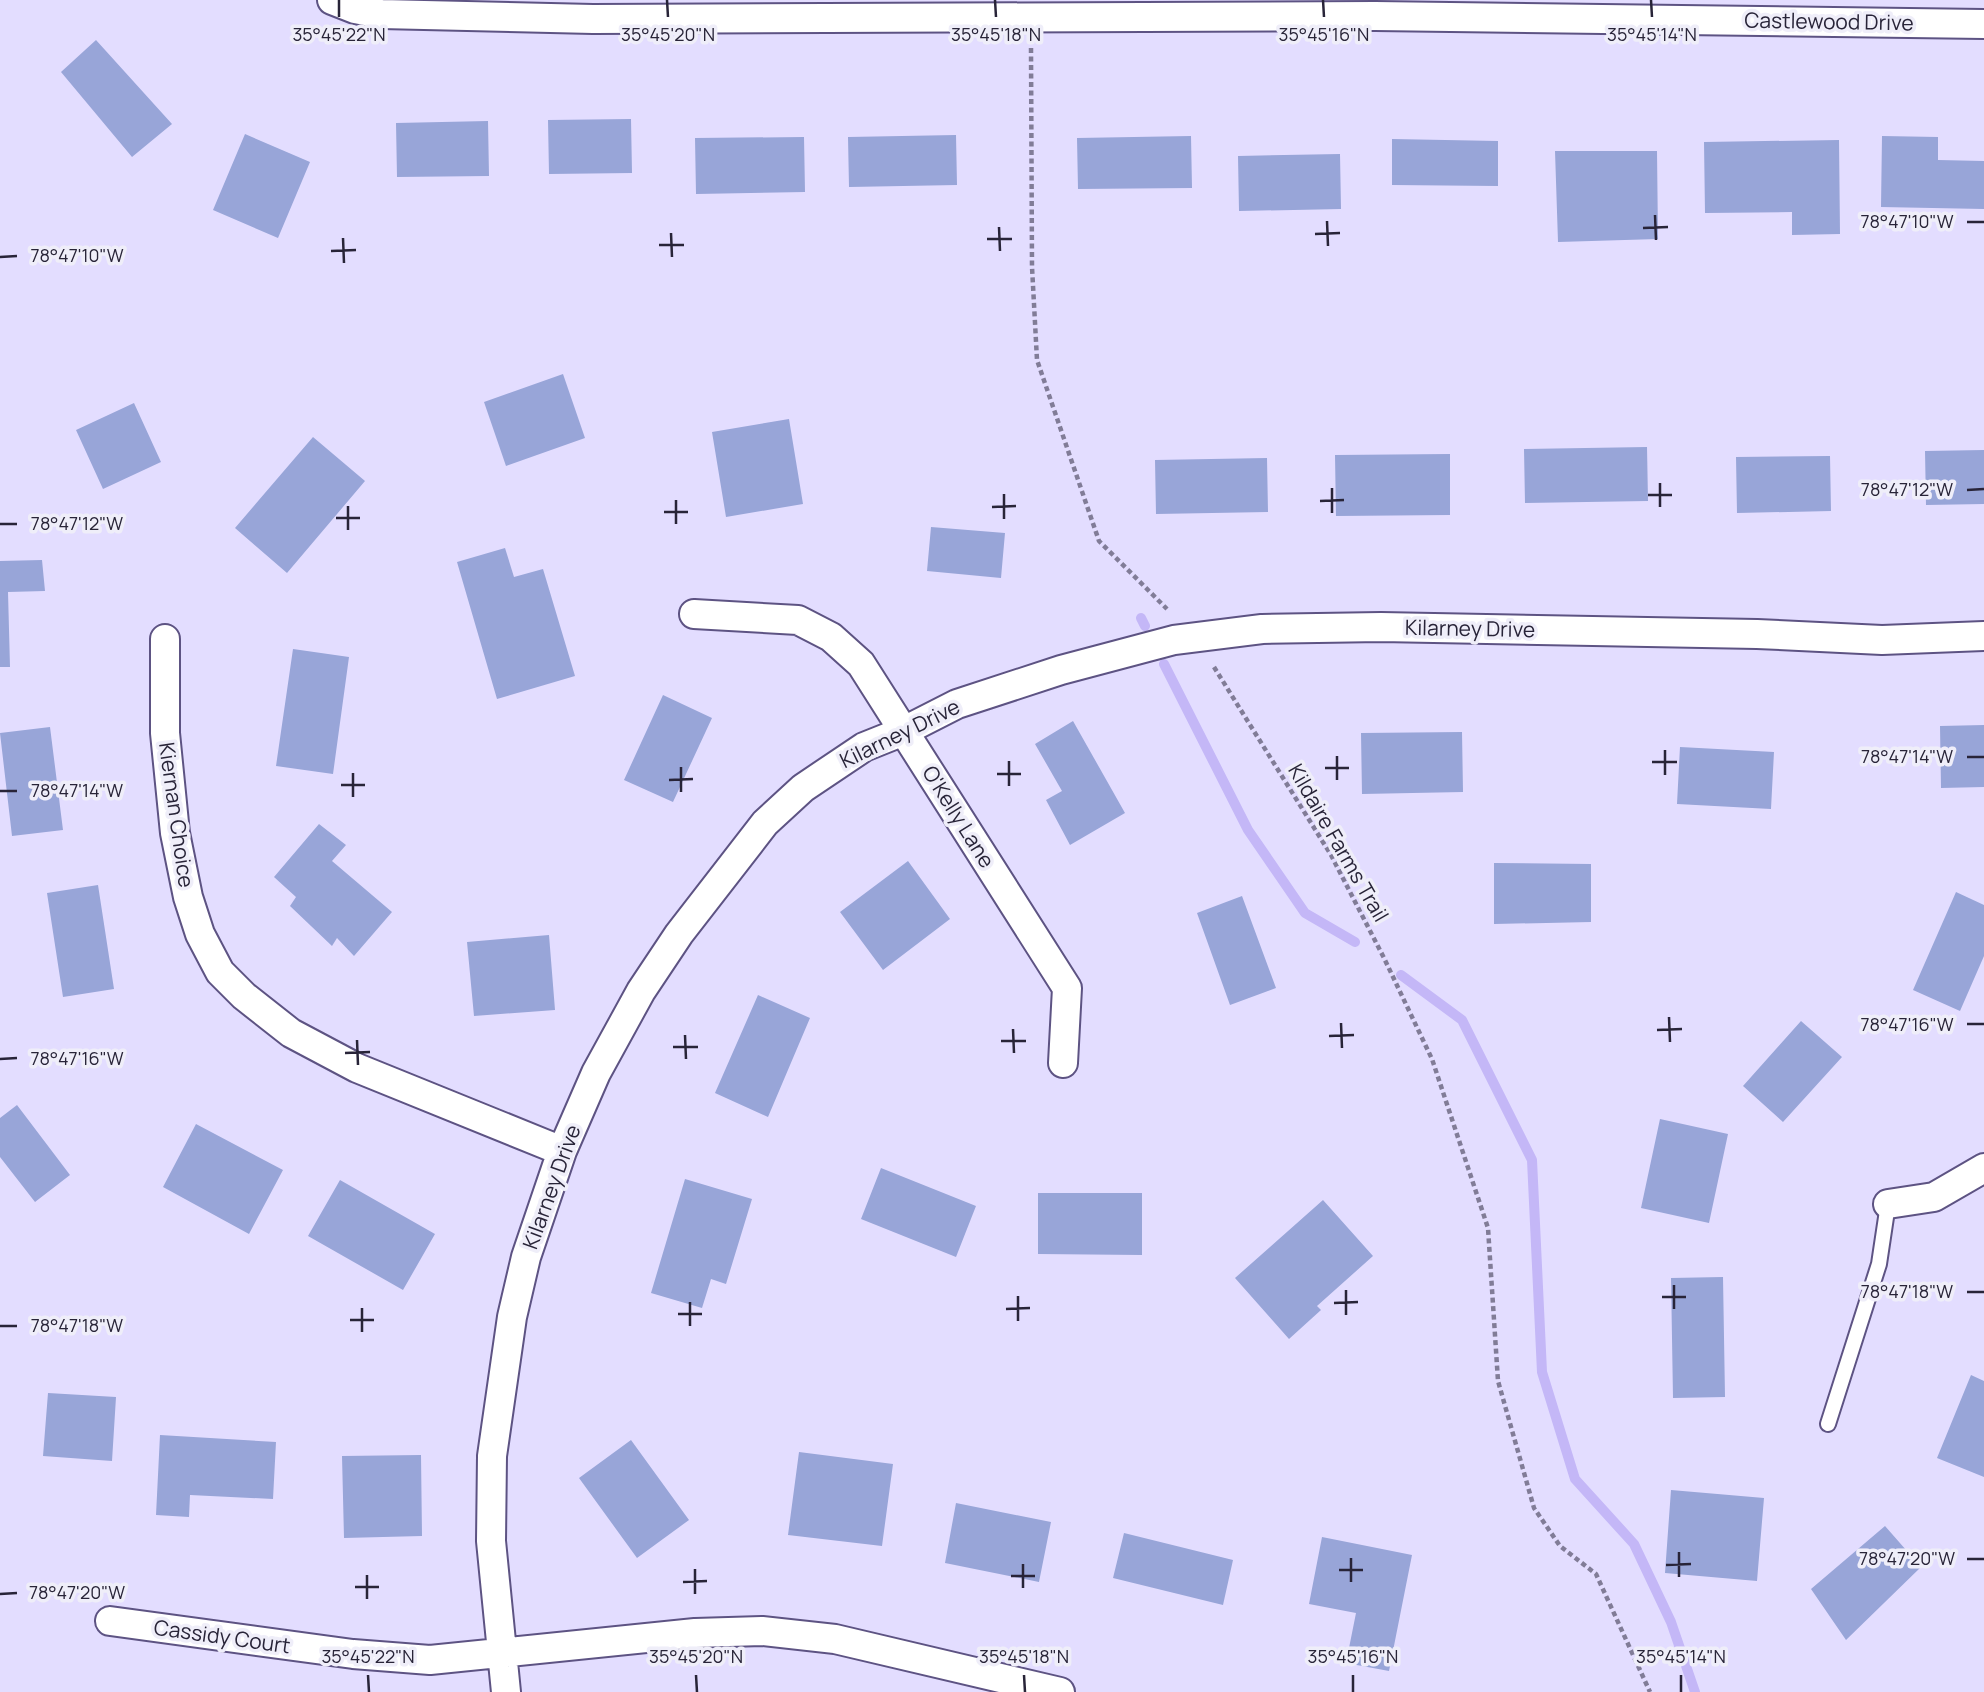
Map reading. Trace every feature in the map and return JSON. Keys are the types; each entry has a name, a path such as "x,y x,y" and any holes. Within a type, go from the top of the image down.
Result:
{"street":[{"name":"Castlewood Drive","path":"332,0 355,9 381,14 593,19 857,9 1031,19 1375,8 1984,24"},
{"name":"O'Kelly Lane","path":"694,614 798,620 831,637 861,664 1067,988 1063,1063"},
{"name":"Kilarney Drive","path":"506,1692 491,1541 492,1456 512,1317 526,1257 562,1151 596,1073 641,991 679,934 765,823 803,788 864,747 904,731 957,704 1017,683 1174,640 1262,629 1381,627 1758,634 1882,640 1984,636"},
{"name":"Kiernan Choice","path":"165,639 165,733 175,833 200,934 220,972 244,996 291,1033 357,1068 562,1151"},
{"path":"1888,1203 1934,1197 1984,1168"},
{"name":"Cassidy Court","path":"110,1621 353,1654 430,1660 695,1633 762,1631 835,1639 1060,1692"}],"lane":[{"path":"1828,1424 1879,1264 1888,1203"}],"path":[{"name":"Kildaire Farms Trail","path":"1031,19 1032,267 1037,360 1099,541 1196,638 1331,855 1384,958 1432,1059 1488,1228 1498,1381 1534,1508 1560,1546 1596,1574 1650,1692"}],"building":[{"path":"96,40 172,124 132,157 61,72"},
{"path":"631,119 632,173 549,174 548,120"},
{"path":"488,121 489,176 397,177 396,123"},
{"path":"245,134 310,162 278,238 213,210"},
{"path":"956,135 957,185 849,187 848,137"},
{"path":"1191,136 1192,188 1078,189 1077,138"},
{"path":"1882,136 1938,137 1938,160 1984,161 1984,209 1881,207"},
{"path":"804,137 805,192 696,194 695,138"},
{"path":"1392,139 1498,141 1498,186 1392,185"},
{"path":"1839,140 1840,234 1792,235 1792,212 1705,213 1704,142"},
{"path":"1555,151 1657,151 1658,239 1558,242"},
{"path":"1340,154 1341,209 1239,211 1238,156"},
{"path":"563,374 585,438 506,466 484,402"},
{"path":"134,403 161,462 103,489 76,430"},
{"path":"789,419 803,504 726,517 712,432"},
{"path":"313,437 365,481 287,573 235,528"},
{"path":"1647,447 1648,501 1525,503 1524,449"},
{"path":"1984,450 1984,504 1926,505 1925,451"},
{"path":"1450,454 1450,515 1336,516 1335,455"},
{"path":"1830,456 1831,511 1737,513 1736,457"},
{"path":"1267,458 1268,512 1156,514 1155,460"},
{"path":"931,527 1005,533 1001,578 927,571"},
{"path":"505,548 514,577 543,569 575,676 497,699 457,562"},
{"path":"42,560 45,591 8,592 10,667 0,667 0,561"},
{"path":"293,649 349,657 333,774 276,766"},
{"path":"663,695 712,718 673,802 624,780"},
{"path":"1073,721 1125,813 1070,845 1046,800 1062,791 1035,744"},
{"path":"1984,725 1984,787 1941,788 1940,726"},
{"path":"50,727 63,830 12,836 0,733"},
{"path":"1462,732 1463,792 1362,794 1361,733"},
{"path":"1680,747 1774,752 1771,809 1677,804"},
{"path":"319,824 346,845 332,861 392,912 354,956 337,938 332,946 290,906 296,897 274,877"},
{"path":"908,861 950,919 883,970 840,912"},
{"path":"1494,863 1591,864 1591,922 1494,924"},
{"path":"98,885 114,989 63,997 47,893"},
{"path":"1956,892 1984,905 1984,956 1960,1011 1913,990"},
{"path":"1242,896 1276,988 1230,1005 1197,913"},
{"path":"549,935 555,1010 474,1016 467,942"},
{"path":"758,995 810,1018 768,1117 715,1093"},
{"path":"1801,1021 1842,1057 1783,1122 1743,1086"},
{"path":"17,1105 70,1175 35,1202 0,1157 0,1118"},
{"path":"1660,1119 1728,1134 1709,1223 1641,1208"},
{"path":"196,1124 283,1170 249,1234 163,1187"},
{"path":"881,1168 976,1206 956,1257 861,1219"},
{"path":"685,1179 752,1199 726,1284 711,1279 702,1308 651,1293"},
{"path":"340,1180 435,1234 403,1290 308,1236"},
{"path":"1038,1193 1142,1193 1142,1255 1038,1254"},
{"path":"1323,1200 1373,1256 1317,1306 1321,1310 1289,1339 1235,1278"},
{"path":"1723,1277 1725,1397 1673,1398 1671,1278"},
{"path":"1971,1375 1984,1381 1984,1477 1937,1458"},
{"path":"48,1393 116,1397 112,1461 43,1456"},
{"path":"160,1435 276,1442 273,1499 190,1495 189,1517 156,1515"},
{"path":"631,1440 689,1520 637,1558 579,1478"},
{"path":"799,1452 893,1464 882,1546 788,1535"},
{"path":"421,1455 422,1536 344,1538 342,1456"},
{"path":"1671,1490 1764,1498 1757,1581 1665,1573"},
{"path":"956,1503 1051,1522 1039,1582 945,1563"},
{"path":"1885,1526 1921,1567 1846,1640 1811,1589"},
{"path":"1124,1533 1233,1560 1223,1605 1113,1578"},
{"path":"1322,1537 1412,1555 1389,1671 1346,1663 1356,1613 1309,1604"}],"waterway":[{"path":"1141,618 1145,626"},
{"path":"1164,664 1248,830 1305,913 1355,942"},
{"path":"1401,975 1462,1020 1532,1160 1542,1372 1575,1479 1634,1544 1671,1622 1695,1692"}]}
